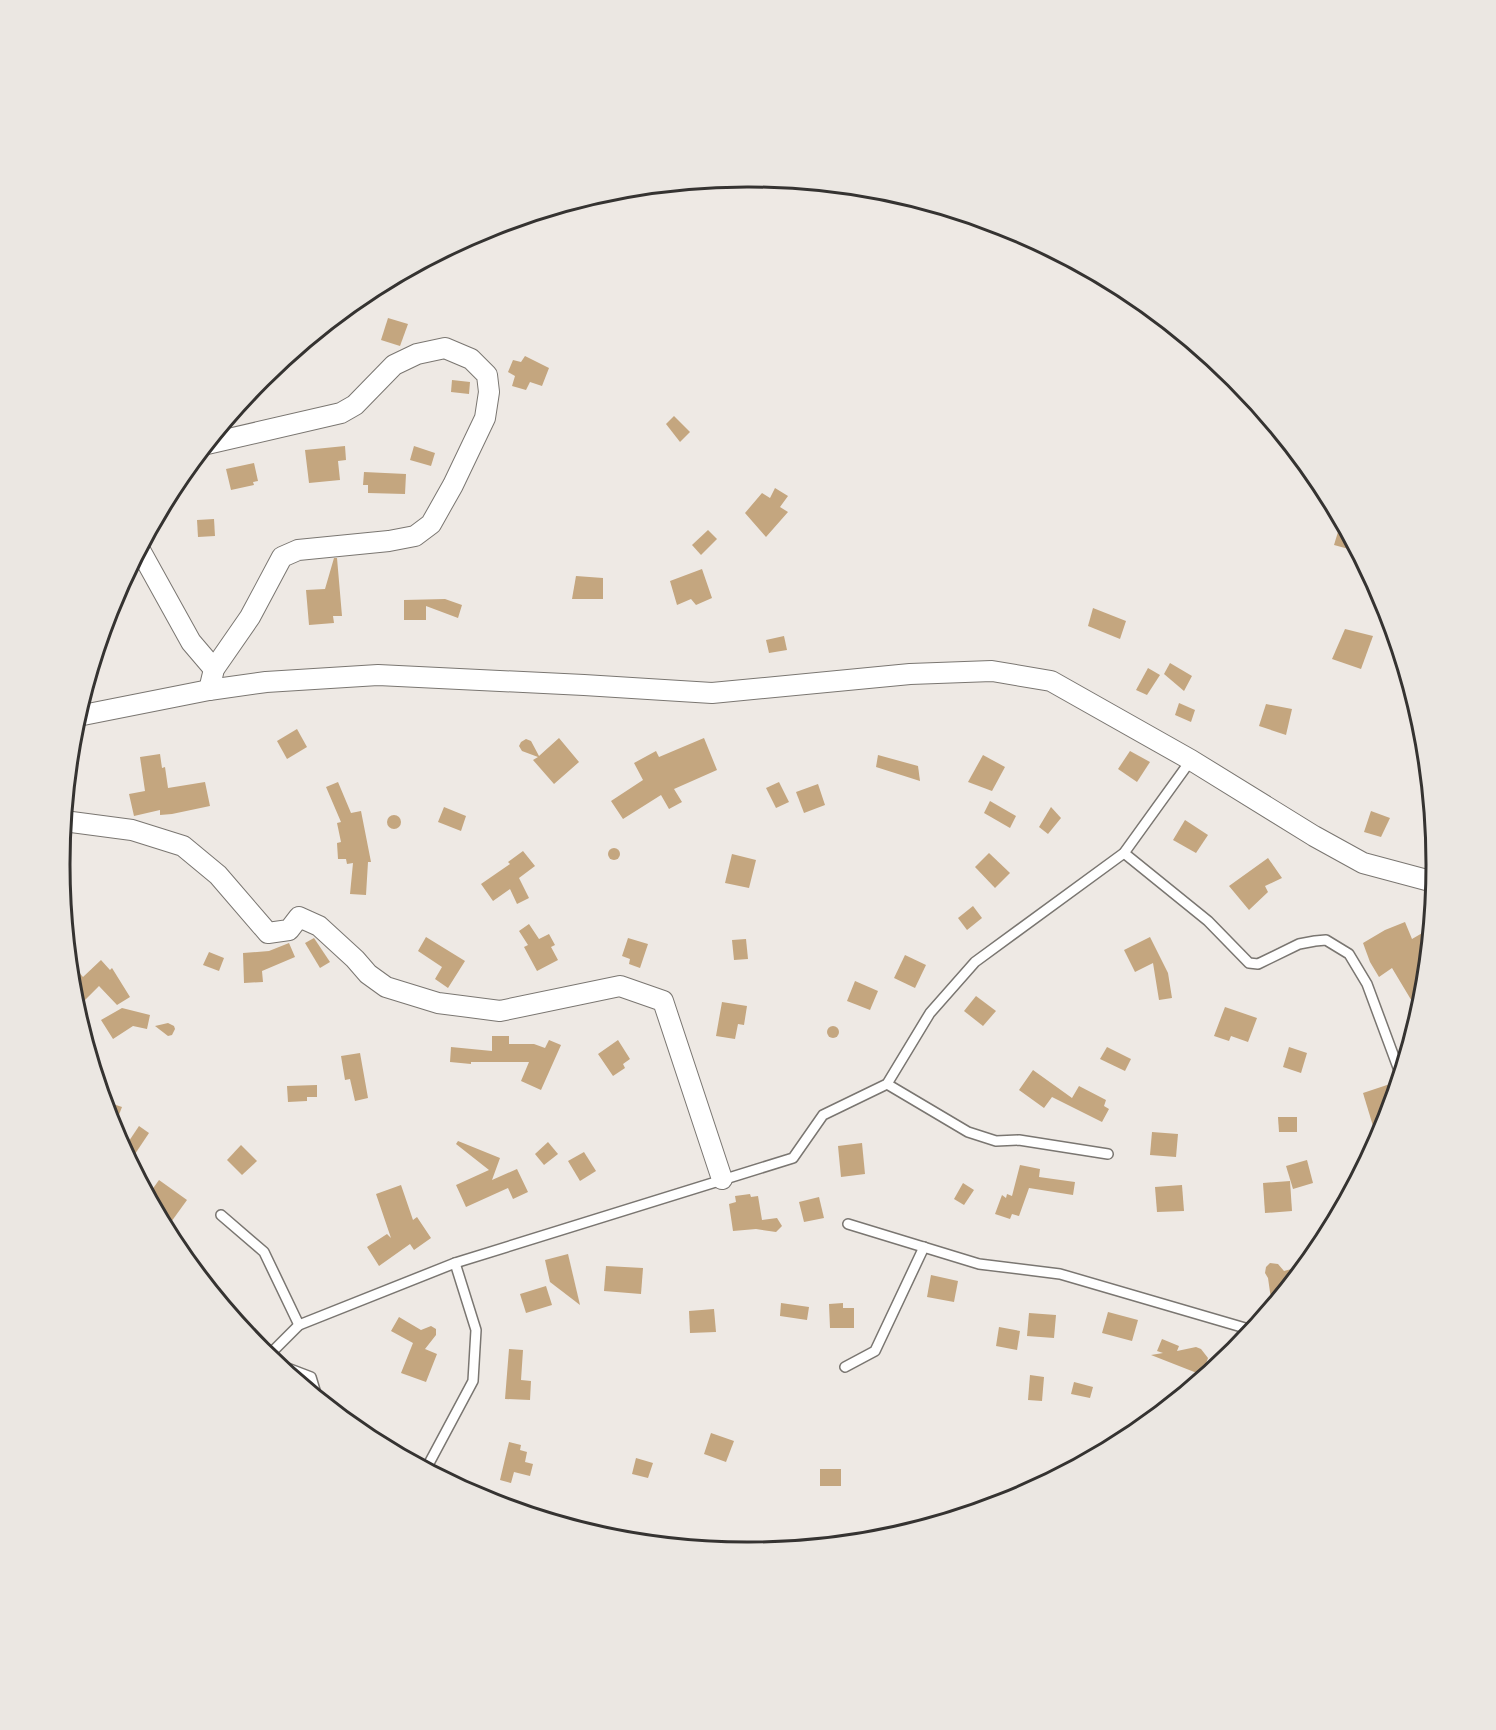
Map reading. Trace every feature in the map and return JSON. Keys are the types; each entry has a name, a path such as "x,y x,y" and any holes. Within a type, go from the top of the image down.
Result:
{"street":[{"path":"209,690 214,669 250,617 282,557 298,550 389,541 415,536 431,524 453,485 484,418 489,393 487,375 471,359 445,348 417,354 394,365 355,405 341,413 221,441"},
{"path":"144,557 191,642 214,669"},
{"path":"88,714 266,681 378,675 712,693 910,674 992,671 1051,681 1191,760 1314,837 1363,863 1425,883"},
{"path":"72,822 132,830 183,846 218,875 268,933 290,930 299,917 304,919 319,926 368,974 386,987 438,1003 500,1011 620,986 663,1001 722,1179"}],"lane":[{"path":"275,1349 299,1325 455,1263 793,1158 823,1115 887,1084 930,1013 975,962 1124,853 1191,760"},
{"path":"1124,853 1208,921 1249,963 1258,964 1299,944 1326,940 1349,954 1367,984 1396,1062"},
{"path":"887,1084 968,1132 996,1141 1019,1140 1108,1154"},
{"path":"221,1215 264,1252 299,1325"},
{"path":"848,1224 978,1264 1060,1274 1243,1327"},
{"path":"845,1367 875,1351 924,1247"},
{"path":"429,1463 473,1381 476,1330 455,1263"},
{"path":"299,1372 312,1377 314,1384"}],"building":[{"path":"388,318 408,324 400,346 381,340"},
{"path":"525,356 549,368 542,386 530,382 526,390 512,386 515,376 508,372 513,360 521,362"},
{"path":"452,380 470,382 469,394 451,392"},
{"path":"674,416 690,432 680,442 666,424"},
{"path":"345,446 346,460 338,461 340,480 309,483 305,450"},
{"path":"414,446 435,453 431,466 410,460"},
{"path":"254,463 258,481 253,482 254,485 231,490 226,469"},
{"path":"364,472 406,474 405,494 368,493 368,485 363,485"},
{"path":"775,488 788,496 780,507 788,512 766,537 745,513 762,493 770,498"},
{"path":"214,519 215,536 198,537 197,520"},
{"path":"708,530 717,539 701,555 692,545"},
{"path":"1338,532 1347,549 1334,545"},
{"path":"334,558 337,558 342,616 333,616 334,623 309,625 306,590 325,589"},
{"path":"702,569 712,598 696,605 691,599 677,605 670,581"},
{"path":"576,576 603,578 603,599 572,599"},
{"path":"445,599 462,605 458,618 426,606 426,620 404,620 404,600"},
{"path":"1093,608 1126,621 1120,639 1088,626"},
{"path":"1345,629 1373,636 1361,669 1332,659"},
{"path":"784,636 787,650 769,653 766,640"},
{"path":"1170,663 1192,676 1184,691 1164,674"},
{"path":"1148,668 1160,675 1147,695 1136,690"},
{"path":"1179,703 1195,710 1191,722 1175,715"},
{"path":"1266,704 1292,709 1286,735 1259,726"},
{"path":"297,729 307,747 287,759 277,741"},
{"path":"559,738 579,762 554,784 533,760 538,757 522,751 519,746 526,739 531,741 539,756"},
{"path":"704,738 717,770 674,789 682,802 669,809 661,795 623,819 611,801 643,780 634,763 656,751 659,757"},
{"path":"1130,751 1150,762 1137,782 1118,769"},
{"path":"160,754 162,768 165,767 168,788 205,782 210,806 172,814 160,815 160,810 134,816 129,794 145,791 140,757"},
{"path":"878,755 918,766 920,781 876,767"},
{"path":"983,755 1005,767 992,791 968,782"},
{"path":"338,782 351,813 361,811 371,862 368,862 366,895 350,894 353,863 347,864 346,859 338,859 337,843 341,842 337,823 341,822 326,787"},
{"path":"779,782 789,802 776,808 766,788"},
{"path":"818,784 825,805 804,813 796,792"},
{"path":"990,801 1016,816 1010,828 984,813"},
{"path":"444,807 466,816 461,831 438,822"},
{"path":"1051,807 1061,818 1048,834 1039,827"},
{"path":"1371,811 1390,818 1381,837 1364,832"},
{"path":"391,815 397,815 401,822 397,829 391,829 387,825 387,819"},
{"path":"1185,820 1208,835 1196,853 1173,840"},
{"path":"616,848 619,849 619,859 612,860 609,859 608,852 609,849"},
{"path":"523,851 535,866 519,878 529,898 517,904 510,889 493,901 481,884 510,864 508,862"},
{"path":"989,853 1010,873 995,888 975,867"},
{"path":"732,854 756,860 749,888 725,883"},
{"path":"1268,858 1282,878 1265,886 1268,892 1249,910 1229,886"},
{"path":"973,906 982,918 967,930 958,918"},
{"path":"1405,922 1412,939 1422,933 1411,1000 1392,968 1379,977 1370,962 1363,943"},
{"path":"529,924 539,939 549,934 555,945 551,947 558,960 537,971 524,947 528,945 519,931"},
{"path":"426,937 465,961 448,988 435,979 442,967 418,951"},
{"path":"1150,937 1168,973 1172,998 1159,1000 1153,963 1135,972 1124,950"},
{"path":"314,938 330,962 320,968 305,943"},
{"path":"628,938 648,944 640,968 629,964 630,959 622,956"},
{"path":"746,939 748,959 734,960 732,940"},
{"path":"289,943 295,957 262,971 263,982 244,983 243,953 269,951"},
{"path":"209,952 224,958 219,971 203,965"},
{"path":"905,955 926,965 915,988 894,978"},
{"path":"101,960 110,970 112,968 130,997 117,1005 99,986 85,1000 80,973 83,977"},
{"path":"855,981 878,991 870,1010 847,1001"},
{"path":"976,996 996,1011 983,1026 964,1011"},
{"path":"722,1002 747,1006 744,1025 738,1024 735,1039 716,1036"},
{"path":"1225,1007 1257,1018 1248,1042 1231,1036 1229,1041 1214,1036"},
{"path":"122,1008 150,1015 147,1029 133,1026 113,1039 101,1020"},
{"path":"168,1023 175,1029 172,1035 168,1036 155,1026"},
{"path":"835,1026 839,1032 835,1038 831,1038 827,1030"},
{"path":"492,1036 509,1036 509,1044 534,1044 545,1048 549,1040 561,1045 541,1090 521,1081 529,1062 471,1062 471,1064 450,1062 451,1047 492,1051"},
{"path":"618,1040 630,1059 623,1064 625,1068 613,1076 598,1054"},
{"path":"1107,1047 1131,1059 1125,1071 1100,1059"},
{"path":"1289,1047 1307,1053 1301,1073 1283,1067"},
{"path":"360,1053 368,1098 355,1101 350,1079 345,1080 341,1056"},
{"path":"1033,1070 1072,1098 1079,1086 1106,1100 1104,1106 1109,1109 1102,1122 1052,1097 1044,1108 1019,1090"},
{"path":"1390,1084 1373,1126 1363,1093"},
{"path":"317,1085 317,1097 307,1097 307,1101 288,1102 287,1086"},
{"path":"114,1104 122,1107 119,1115"},
{"path":"1278,1117 1297,1117 1297,1132 1279,1132"},
{"path":"139,1126 149,1133 135,1154 129,1141"},
{"path":"1152,1132 1178,1134 1176,1157 1150,1155"},
{"path":"458,1141 500,1158 492,1180 517,1169 528,1192 513,1199 508,1188 466,1207 456,1185 489,1170 456,1144"},
{"path":"548,1142 558,1154 544,1165 535,1154"},
{"path":"862,1143 865,1174 841,1177 838,1146"},
{"path":"241,1145 257,1161 242,1175 227,1160"},
{"path":"584,1152 596,1171 580,1181 568,1161"},
{"path":"1307,1160 1313,1183 1293,1189 1286,1166"},
{"path":"1020,1165 1040,1169 1039,1177 1075,1182 1073,1195 1029,1188 1019,1216 1012,1214 1010,1219 995,1214 1002,1195 1006,1198 1007,1194 1012,1196"},
{"path":"159,1180 187,1200 172,1221 161,1204 153,1189"},
{"path":"1290,1181 1292,1211 1265,1213 1263,1183"},
{"path":"963,1183 974,1190 964,1205 954,1199"},
{"path":"401,1185 413,1220 417,1217 431,1238 414,1250 410,1244 379,1266 367,1247 387,1234 391,1238 376,1194"},
{"path":"1182,1185 1184,1211 1157,1212 1155,1187"},
{"path":"750,1194 751,1197 758,1196 762,1220 777,1218 782,1226 776,1232 756,1229 733,1231 729,1204 736,1202 735,1196"},
{"path":"819,1197 824,1218 804,1222 799,1202"},
{"path":"568,1254 580,1305 550,1282 545,1260"},
{"path":"1270,1263 1278,1264 1284,1271 1291,1269 1270,1295 1265,1273"},
{"path":"606,1266 643,1268 641,1294 604,1291"},
{"path":"931,1275 958,1281 954,1302 927,1297"},
{"path":"546,1286 552,1305 526,1313 520,1294"},
{"path":"781,1303 809,1307 807,1320 780,1316"},
{"path":"843,1303 843,1308 854,1308 854,1328 830,1328 829,1304"},
{"path":"714,1309 716,1332 690,1333 689,1311"},
{"path":"1108,1312 1138,1320 1132,1341 1102,1333"},
{"path":"1029,1313 1056,1315 1054,1338 1027,1336"},
{"path":"399,1317 421,1330 431,1326 436,1329 436,1335 425,1349 437,1354 426,1382 401,1373 413,1343 391,1331"},
{"path":"999,1327 1020,1331 1017,1350 996,1346"},
{"path":"1162,1339 1179,1346 1177,1351 1196,1347 1201,1349 1208,1358 1206,1364 1196,1373 1151,1355 1163,1353 1157,1351"},
{"path":"509,1349 523,1350 521,1380 531,1381 530,1400 505,1399"},
{"path":"1030,1375 1044,1377 1042,1401 1028,1400"},
{"path":"1074,1382 1093,1387 1090,1398 1071,1394"},
{"path":"711,1433 734,1441 726,1462 704,1454"},
{"path":"509,1442 521,1445 520,1450 527,1452 525,1462 533,1464 530,1476 514,1472 511,1483 500,1480"},
{"path":"636,1458 653,1463 648,1478 632,1474"},
{"path":"820,1469 841,1469 841,1486 820,1486"}]}
